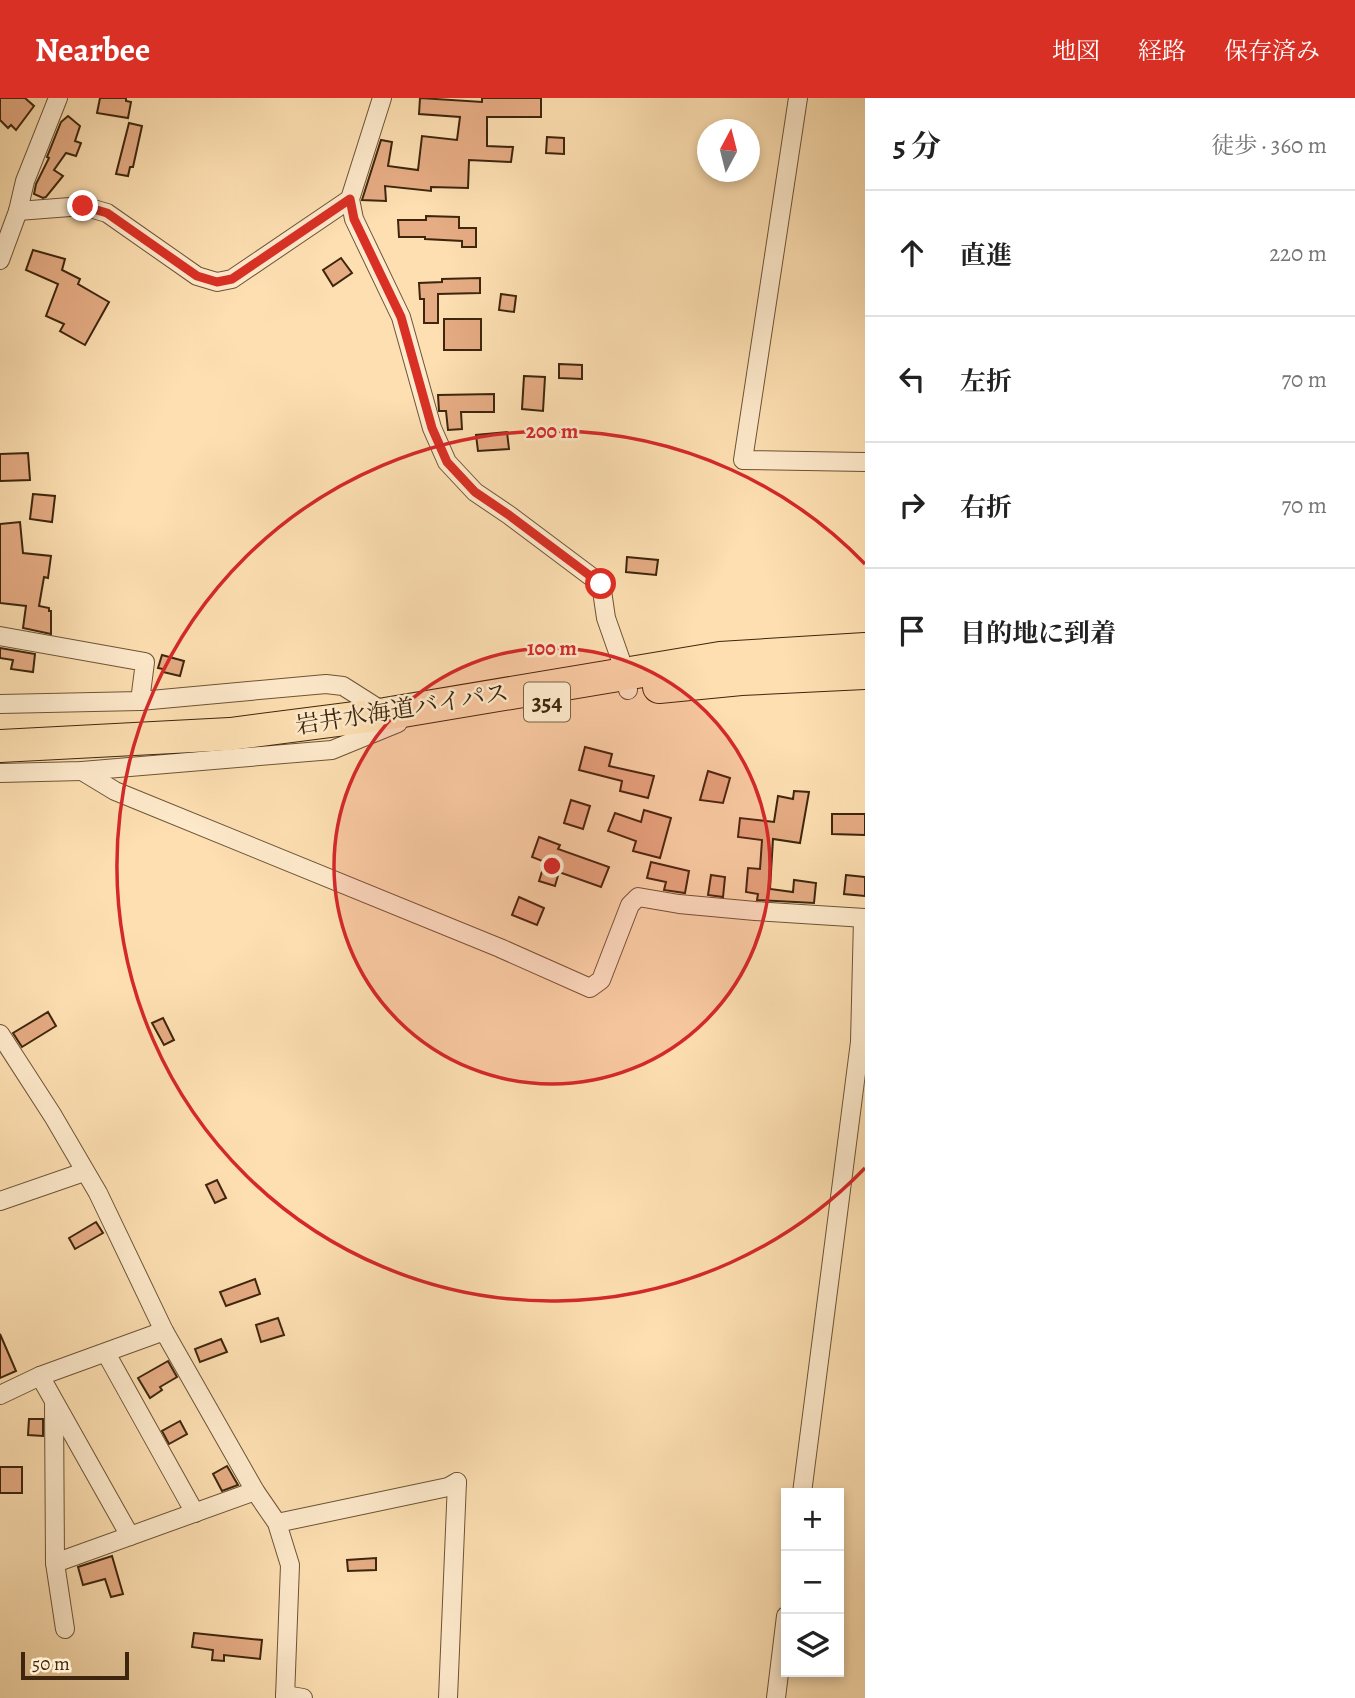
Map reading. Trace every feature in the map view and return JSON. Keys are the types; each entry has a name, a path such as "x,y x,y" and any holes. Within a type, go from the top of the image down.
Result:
{"highway":[{"name":"岩井水海道バイパス","path":"15,745 327,730 627,681 720,658 865,649"},
{"name":"岩井水海道バイパス","path":"627,681 865,673"}],"street":[{"path":"0,260 18,211 25,181 58,98"},
{"path":"382,98 350,199 354,219 401,317 432,428 447,462 475,492 601,584 606,618 627,681"},
{"path":"798,98 743,460 865,462"},
{"path":"18,211 83,206 107,213 197,276 217,282 232,279 350,199"},
{"path":"0,636 145,663 140,701"},
{"path":"0,704 140,701 326,684 343,687 392,718 332,750 82,771 0,773"},
{"path":"82,771 115,791 500,948 590,988 601,979 629,905 638,897 679,904 864,918 860,1042 803,1488"},
{"path":"3,1045 53,1116 98,1193 164,1331 255,1491 277,1523 290,1565 285,1697 303,1698"},
{"path":"0,1201 84,1172"},
{"path":"0,1395 40,1376 164,1331"},
{"path":"106,1353 195,1513"},
{"path":"40,1376 130,1536"},
{"path":"54,1402 55,1563 65,1629"},
{"path":"277,1523 449,1487 457,1482 448,1698"},
{"path":"55,1563 255,1491"},
{"path":"776,1698 781,1657"}],"building":[{"path":"0,98 25,98 34,106 16,130 11,125 8,128 0,120"},
{"path":"100,98 126,98 126,101 131,102 128,118 97,113"},
{"path":"420,98 482,102 482,98 541,98 541,117 487,117 487,146 513,147 511,162 469,160 468,188 431,187 431,191 385,186 386,201 362,200 381,140 392,142 388,166 418,170 422,136 457,140 460,117 419,114"},
{"path":"68,116 80,126 75,141 81,143 76,156 66,153 54,170 63,176 43,198 34,194 36,184 49,158 47,157 61,122"},
{"path":"129,123 142,126 133,167 130,167 128,176 116,174"},
{"path":"547,137 564,138 564,154 546,153"},
{"path":"426,216 459,217 459,228 476,228 476,247 462,247 462,241 399,237 398,220 426,220"},
{"path":"33,250 65,259 62,270 80,279 78,284 109,302 85,345 60,331 64,324 46,316 58,284 26,270"},
{"path":"341,258 352,273 333,286 323,270"},
{"path":"480,278 480,293 438,294 438,323 424,323 424,299 420,299 419,283 442,282 442,279"},
{"path":"501,294 516,296 514,312 499,310"},
{"path":"444,319 481,319 481,350 444,350"},
{"path":"559,364 582,365 582,379 559,378"},
{"path":"524,376 545,377 543,411 522,409"},
{"path":"494,394 494,412 461,412 462,429 448,430 446,411 439,411 438,395"},
{"path":"507,432 509,449 478,451 476,435"},
{"path":"28,453 30,480 0,481 0,454"},
{"path":"33,494 55,496 52,522 30,519"},
{"path":"20,522 23,553 51,556 48,578 44,577 39,606 51,611 51,634 23,628 26,606 0,603 0,524"},
{"path":"627,557 658,560 656,575 626,572"},
{"path":"0,648 35,654 33,672 11,669 13,660 0,658"},
{"path":"162,655 184,661 180,676 158,668"},
{"path":"585,747 612,754 609,766 654,776 648,798 620,791 622,781 579,770"},
{"path":"708,771 730,778 723,803 700,800"},
{"path":"794,791 809,792 800,843 773,839 770,889 793,892 794,880 816,883 814,903 757,900 758,894 746,892 748,868 760,869 762,840 738,837 740,818 774,822 778,796 793,799"},
{"path":"571,800 590,806 583,829 564,823"},
{"path":"644,810 671,818 660,858 633,851 636,841 608,831 615,813 641,822"},
{"path":"832,814 865,814 865,835 832,834"},
{"path":"539,837 560,845 558,849 609,867 601,887 559,872 555,886 539,881 545,862 532,857"},
{"path":"651,862 689,871 685,893 664,890 666,882 647,878"},
{"path":"711,875 725,877 723,897 708,895"},
{"path":"846,875 865,877 865,896 844,894"},
{"path":"519,897 544,908 537,925 512,915"},
{"path":"48,1012 56,1026 22,1047 13,1033"},
{"path":"163,1018 174,1040 164,1045 152,1023"},
{"path":"217,1180 226,1198 215,1203 206,1185"},
{"path":"96,1222 103,1233 75,1249 69,1238"},
{"path":"255,1279 260,1294 226,1306 220,1292"},
{"path":"278,1318 284,1335 261,1342 256,1325"},
{"path":"0,1334 16,1371 0,1378"},
{"path":"221,1339 227,1352 200,1362 195,1349"},
{"path":"168,1361 177,1377 160,1387 162,1390 150,1398 138,1378"},
{"path":"29,1419 43,1419 43,1436 28,1435"},
{"path":"180,1421 187,1434 169,1444 162,1431"},
{"path":"227,1466 238,1485 222,1491 213,1474"},
{"path":"0,1467 22,1467 22,1493 0,1493"},
{"path":"112,1556 123,1594 111,1597 105,1579 83,1585 78,1567"},
{"path":"376,1558 376,1570 348,1571 347,1560"},
{"path":"194,1633 262,1640 260,1659 224,1655 224,1661 212,1660 213,1650 192,1647"}],"route":[{"path":"83,206 107,213 197,276 217,282 232,279 350,199 354,219 401,317 432,428 447,462 475,492 601,584"}]}
